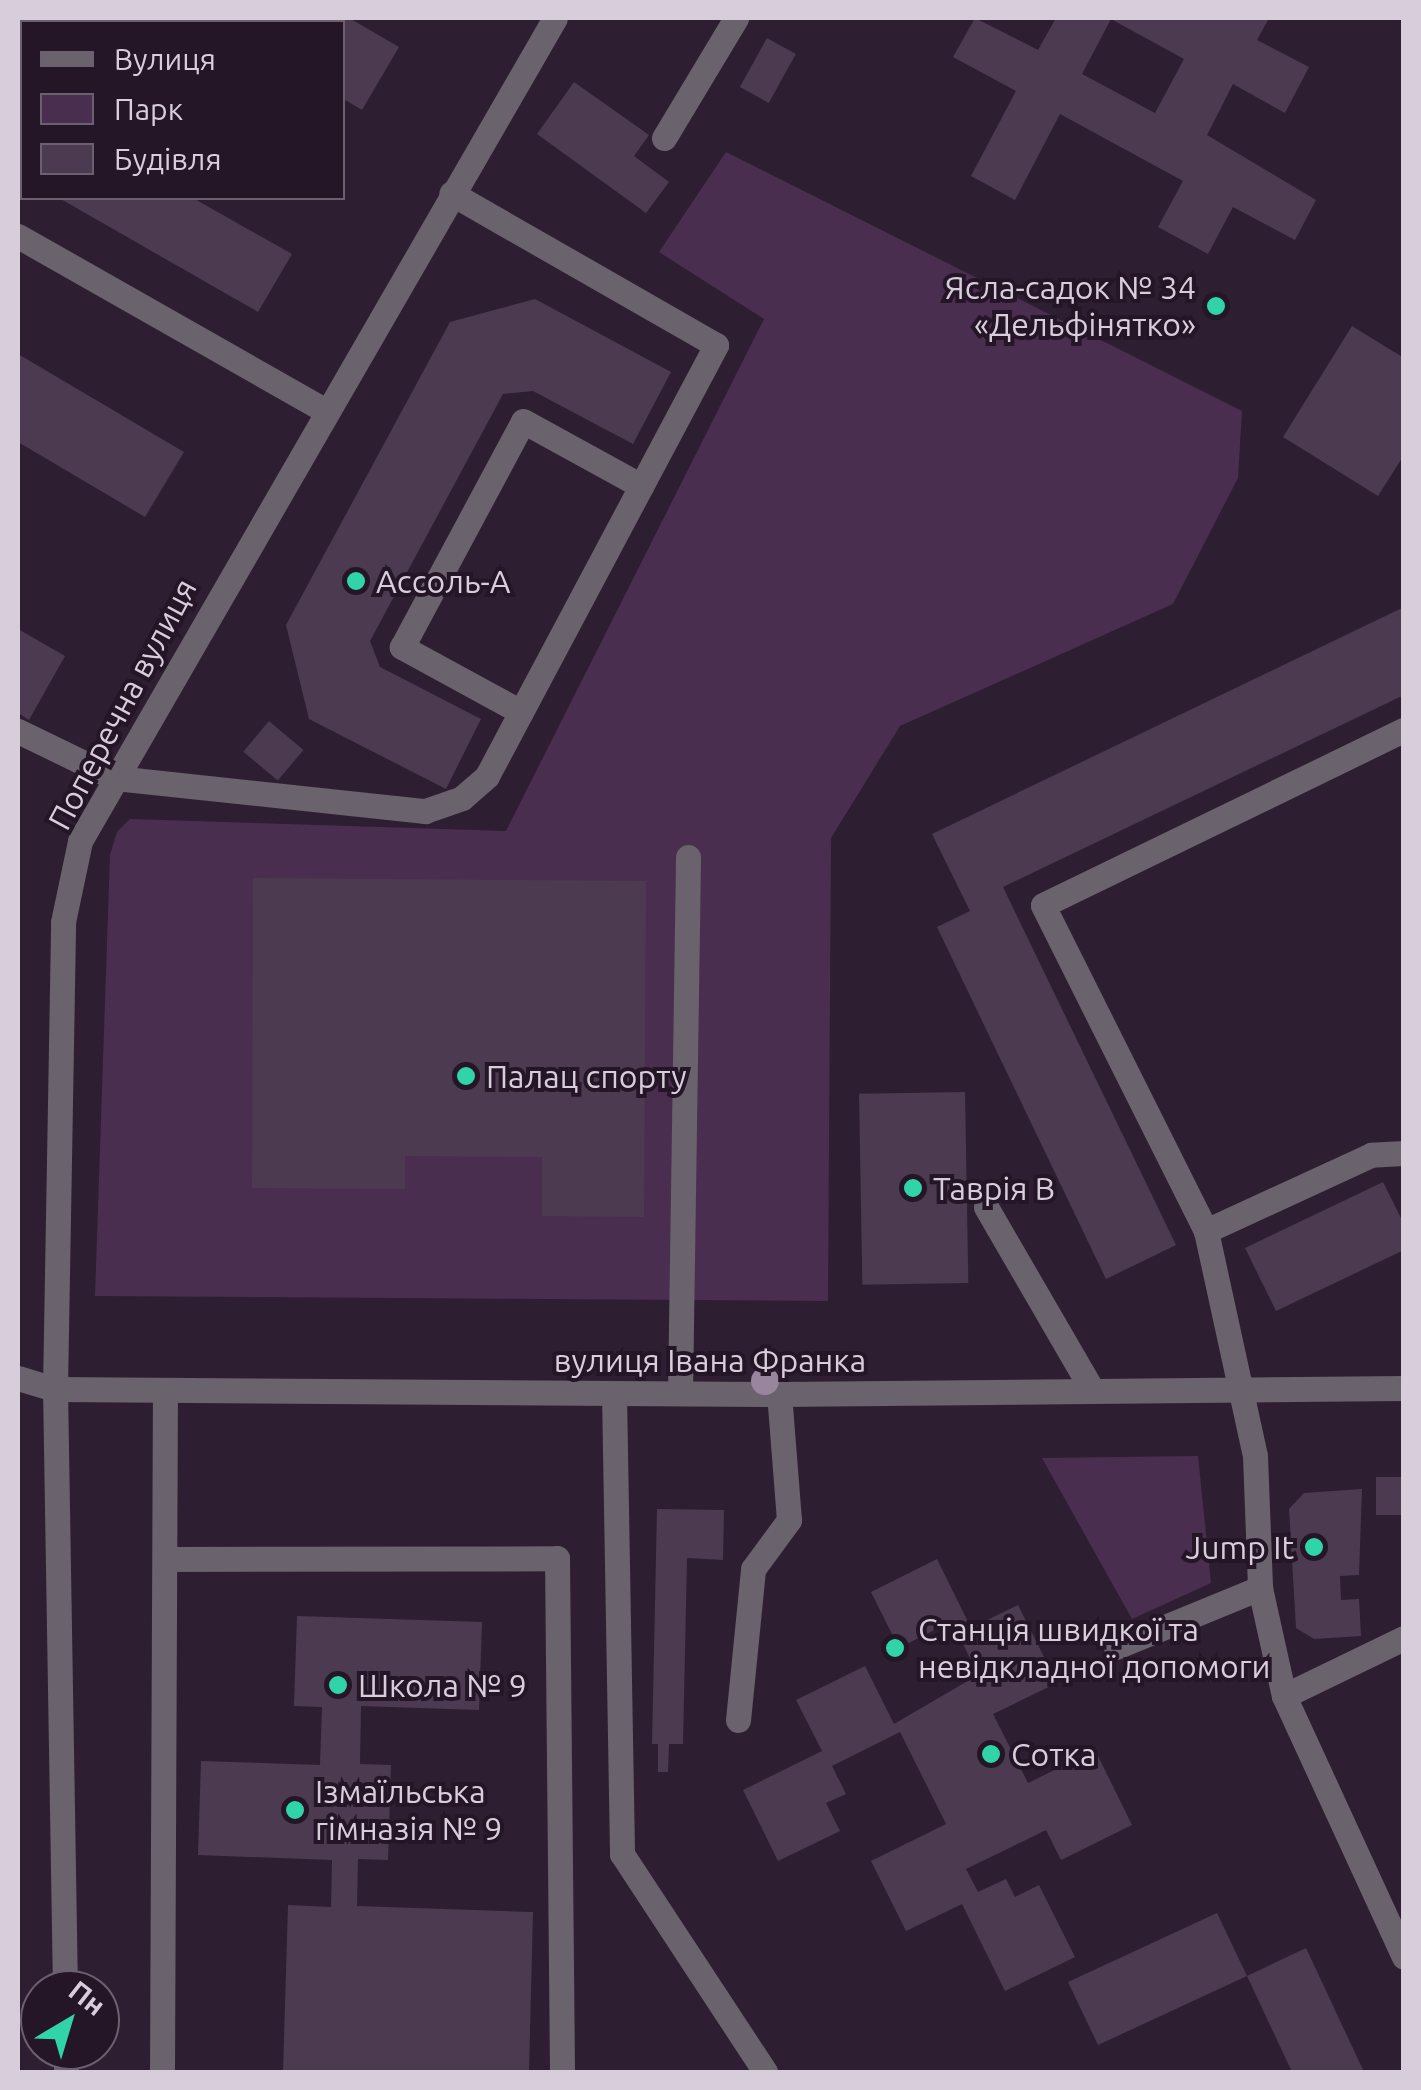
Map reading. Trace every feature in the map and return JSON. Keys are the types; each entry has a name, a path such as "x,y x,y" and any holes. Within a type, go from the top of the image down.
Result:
{"street":[{"name":"Поперечна вулиця","path":"65,1970 55,1389 63,922 80,840 324,410 555,18"},
{"path":"664,138 736,18"},
{"path":"18,730 116,778 425,811 462,798 488,776 716,345 451,193"},
{"path":"18,236 324,410"},
{"path":"521,712 402,647 523,421 640,486"},
{"path":"1404,730 1043,904 1206,1230 1255,1456 1260,1588 1284,1696 1404,1957"},
{"path":"680,1393 688,858"},
{"path":"1206,1230 1371,1154 1404,1153"},
{"path":"986,1207 1091,1388"},
{"name":"вулиця Івана Франка","path":"18,1378 55,1389 166,1390 779,1394 1091,1388 1404,1388"},
{"path":"162,2072 166,1390"},
{"path":"614,1393 622,1854 765,2072"},
{"path":"738,1720 752,1569 788,1520 779,1394"},
{"path":"165,1559 558,1558 562,2072"},
{"path":"1116,1647 1260,1588"},
{"path":"1284,1696 1404,1638"}],"green space":[{"path":"726,152 1242,411 1238,478 1173,604 900,726 831,838 828,1301 95,1296 110,855 117,832 130,819 506,831 764,319 659,252"},
{"path":"1198,1456 1211,1583 1132,1619 1042,1458"}],"building":[{"path":"207,18 349,18 399,47 362,110 345,100 345,20"},
{"path":"975,18 1038,50 1056,18 1269,18 1257,40 1309,67 1285,113 1233,84 1207,135 1316,200 1295,240 1233,207 1208,254 1158,227 1183,181 1060,114 1015,200 971,176 1016,91 953,57","holes":["1111,19 1184,59 1155,113 1082,74"]},
{"path":"767,38 796,54 769,103 740,87"},
{"path":"574,82 649,135 634,156 669,182 646,213 537,134"},
{"path":"62,200 197,200 292,254 258,312"},
{"name":"Ассоль-А","path":"535,299 671,372 633,444 533,391 503,394 370,641 380,667 481,719 446,789 309,719 286,625 450,322"},
{"path":"1352,326 1404,358 1404,455 1378,496 1283,437"},
{"path":"18,354 184,452 145,517 18,442"},
{"path":"1404,607 1404,695 1003,887 1176,1245 1106,1279 937,927 970,911 932,834"},
{"path":"18,629 65,656 29,720 18,713"},
{"path":"269,721 303,750 278,781 243,752"},
{"path":"253,878 646,881 644,1217 542,1216 542,1157 405,1156 405,1189 252,1188"},
{"name":"Таврія В","path":"965,1092 968,1283 862,1285 859,1094"},
{"path":"1383,1182 1404,1224 1404,1250 1276,1311 1245,1248"},
{"path":"1376,1477 1404,1477 1404,1515 1376,1515"},
{"path":"1362,1489 1359,1575 1340,1576 1341,1600 1359,1599 1361,1636 1314,1639 1296,1628 1289,1509 1304,1493"},
{"path":"657,1509 724,1510 723,1560 687,1558 683,1744 669,1744 668,1772 658,1772 658,1744 652,1744"},
{"path":"937,1559 971,1628 1018,1605 1057,1683 993,1714 1028,1783 1095,1750 1132,1825 1061,1860 1046,1830 966,1869 978,1892 1006,1879 1015,1897 1039,1885 1075,1957 1005,1991 962,1904 906,1931 871,1861 946,1824 900,1732 832,1766 846,1794 826,1803 840,1831 778,1861 743,1790 822,1751 796,1700 865,1666 894,1724 978,1675 952,1621 899,1648 871,1592"},
{"name":"Ізмаїльська гімназія № 9","path":"297,1616 482,1622 479,1710 361,1706 360,1764 391,1765 388,1860 358,1859 357,1906 533,1912 529,2072 283,2072 288,1905 331,1907 332,1860 198,1855 201,1761 320,1765 322,1707 294,1706"},
{"path":"1217,1913 1247,1976 1098,2045 1068,1982"},
{"path":"1306,1948 1364,2072 1292,2072 1247,1976"}],"place":[{"name":"Ясла-садок № 34 «Дельфінятко»","path":"1216,306"},
{"name":"Ассоль-А","path":"356,581"},
{"name":"Палац спорту","path":"466,1076"},
{"name":"Таврія В","path":"913,1188"},
{"name":"Jump It","path":"1314,1547"},
{"name":"Станція швидкої та невідкладної допомоги","path":"895,1648"},
{"name":"Школа № 9","path":"338,1685"},
{"name":"Сотка","path":"991,1754"},
{"name":"Ізмаїльська гімназія № 9","path":"295,1810"}]}
